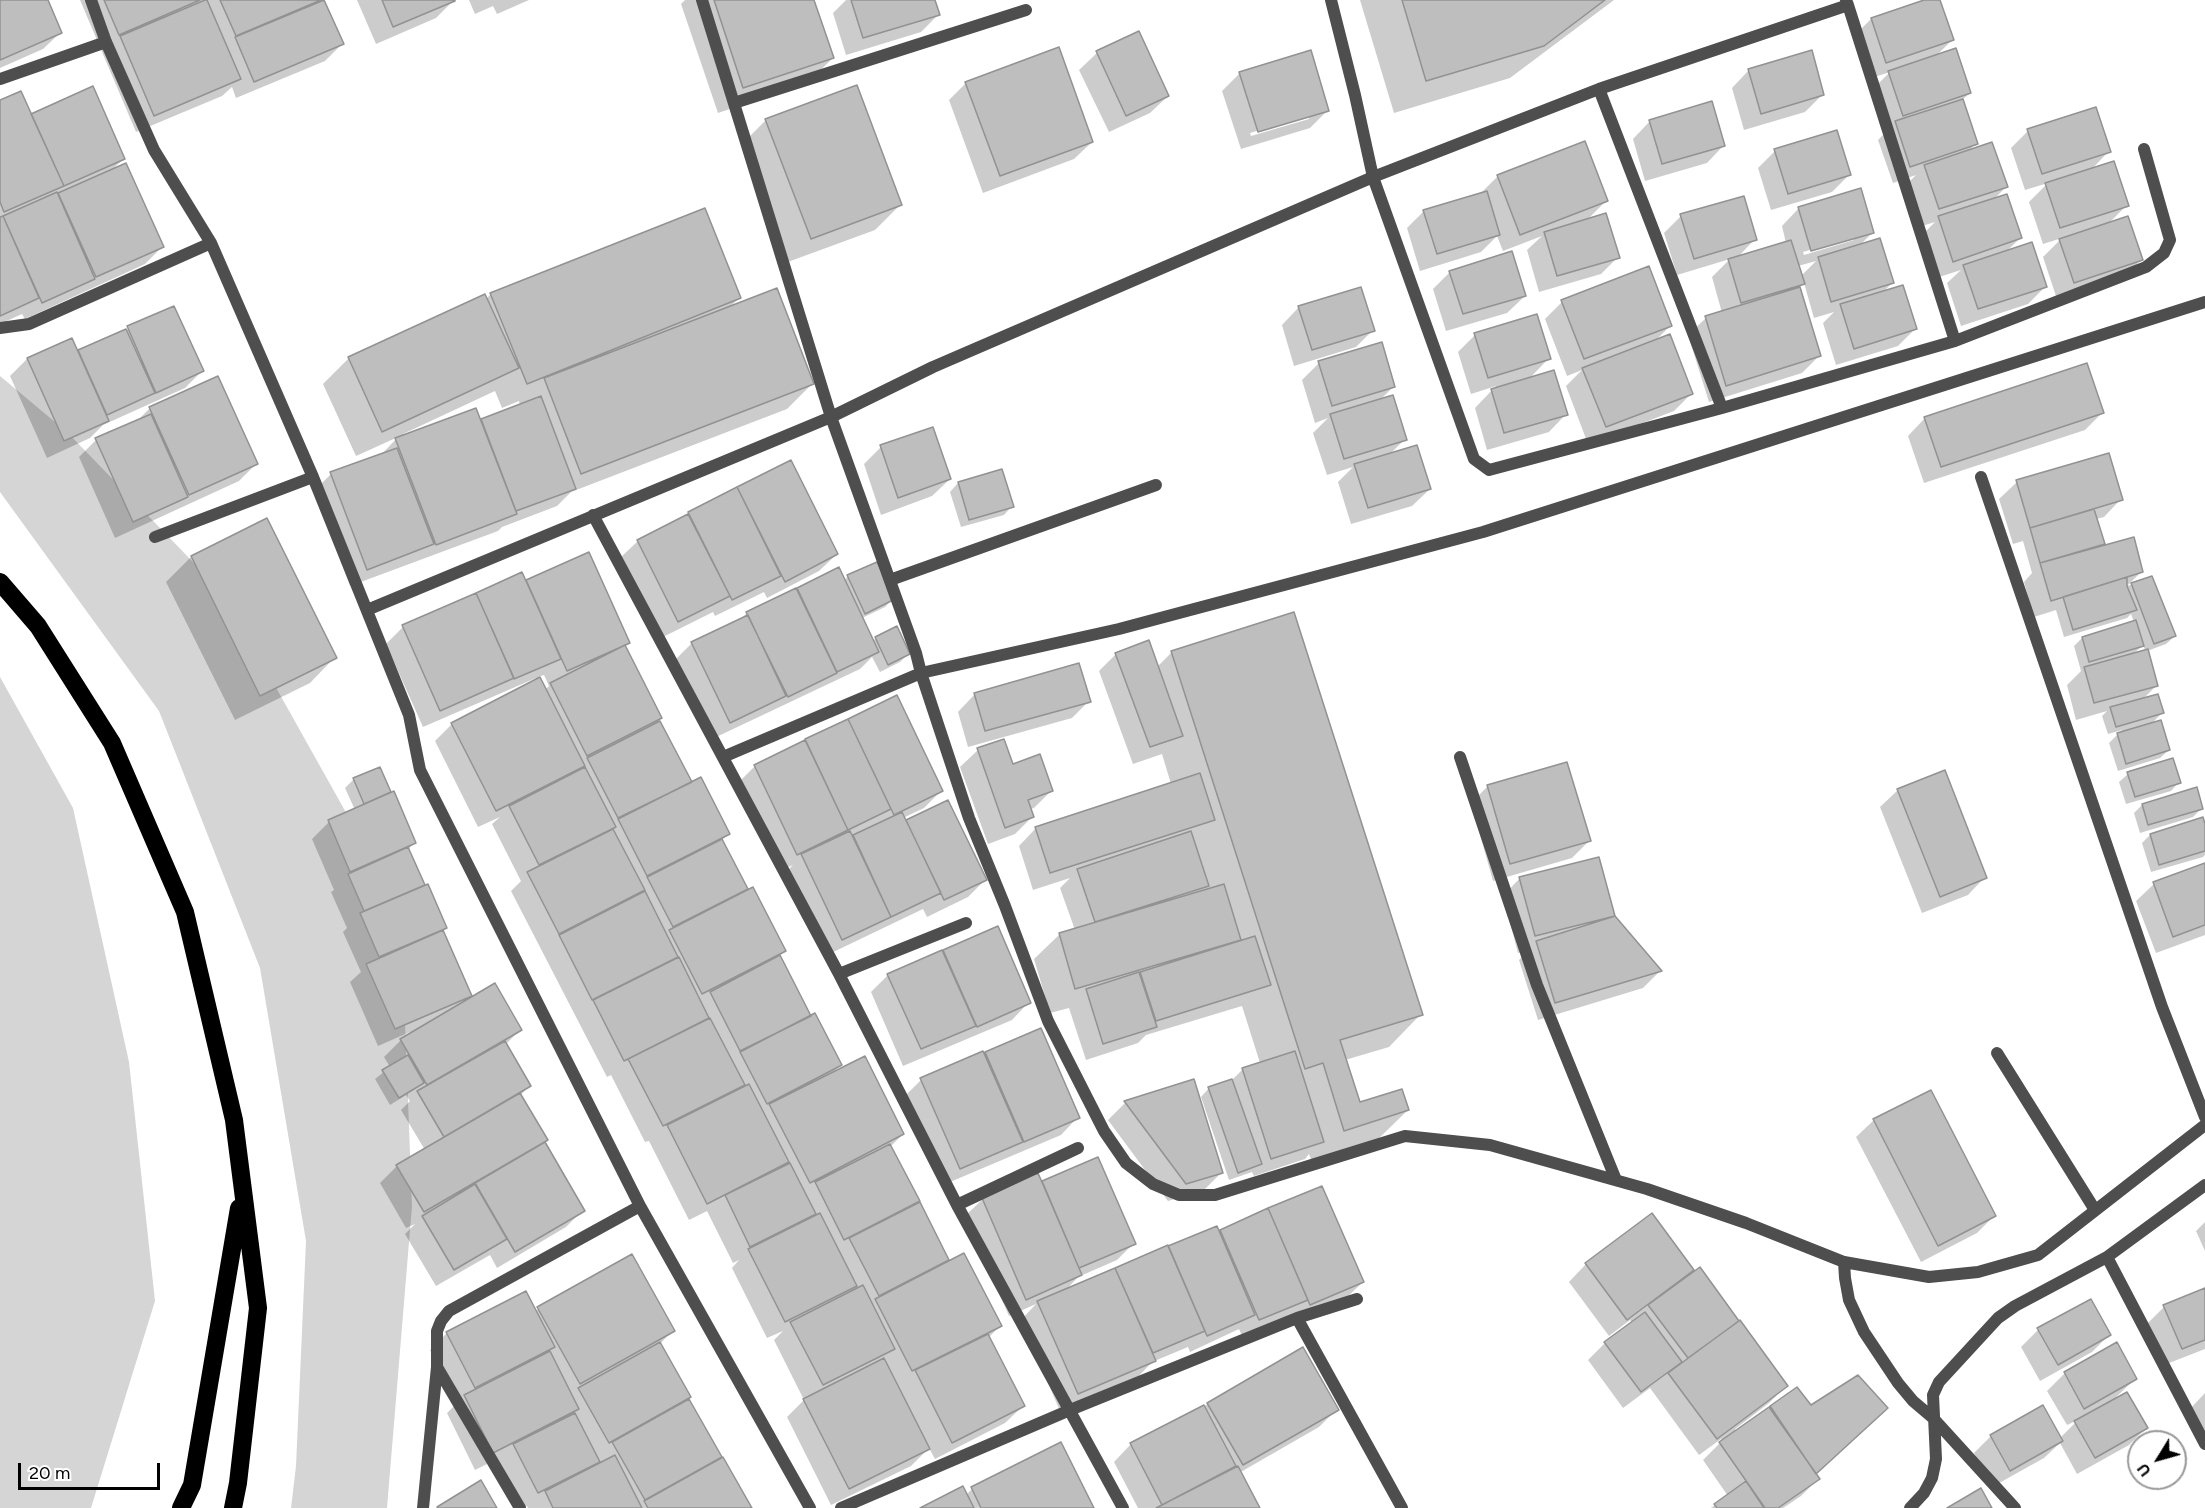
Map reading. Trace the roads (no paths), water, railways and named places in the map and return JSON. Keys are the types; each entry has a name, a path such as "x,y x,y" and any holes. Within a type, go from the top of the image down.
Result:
{"highway":[{"path":"0,582 38,626 112,743 185,912 234,1120 258,1308 238,1483 233,1508"},
{"path":"181,1508 192,1485 242,1189"}],"street":[{"path":"91,0 106,42 154,150 211,243 313,477 410,715 420,770 640,1206 810,1508"},
{"path":"702,0 831,417 916,652 969,818 1048,1021 1104,1131 1126,1163 1153,1184 1179,1195 1215,1195 1404,1136 1490,1145 1616,1180 1746,1223 1844,1262 1929,1277 1978,1272 2038,1255 2205,1125"},
{"path":"1331,0 1373,177 1474,459 1490,470 1955,342 2146,267 2164,253 2170,240 2144,148"},
{"path":"367,610 831,417 933,367 1373,177 1599,89 1847,2 1955,342"},
{"path":"734,103 1026,10"},
{"path":"0,79 106,42"},
{"path":"1599,89 1722,408"},
{"path":"0,328 29,324 211,243"},
{"path":"723,757 921,673 1119,629 1483,532 2205,302"},
{"path":"155,537 313,477"},
{"path":"1981,477 2162,1007 2205,1117"},
{"path":"890,580 1156,485"},
{"path":"593,515 839,974 957,1204 1123,1508"},
{"path":"1460,757 1537,985 1616,1180"},
{"path":"839,974 966,923"},
{"path":"1997,1053 2095,1210"},
{"path":"957,1204 1078,1148"},
{"path":"1910,1508 1932,1478 1936,1459 1933,1395 1939,1382 1998,1318 2015,1306 2107,1257 2205,1185"},
{"path":"423,1508 437,1367 437,1331 448,1311 640,1206"},
{"path":"2107,1257 2205,1444"},
{"path":"1844,1262 1849,1300 1864,1332 1898,1383 2015,1508"},
{"path":"841,1508 1070,1410 1297,1318 1358,1299"},
{"path":"1297,1318 1402,1508"},
{"path":"437,1367 520,1508"}]}
